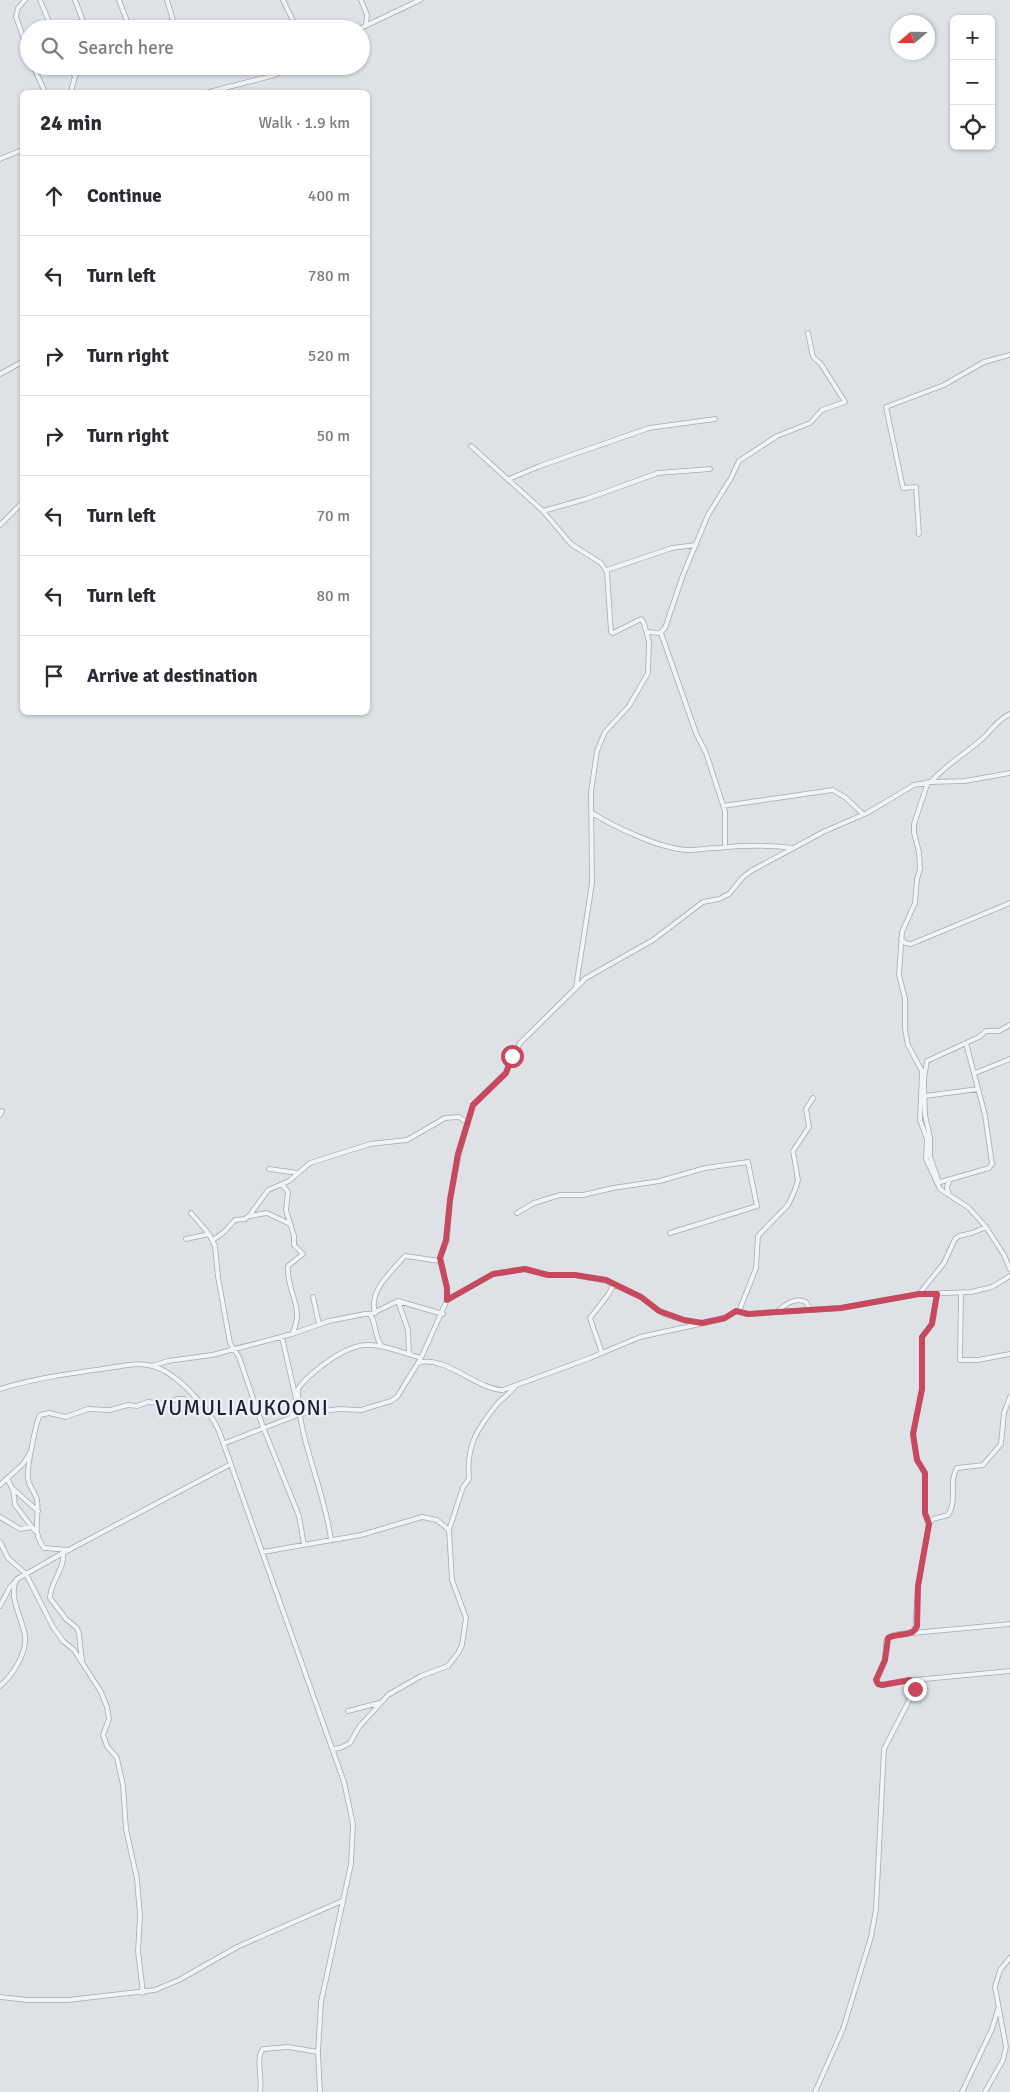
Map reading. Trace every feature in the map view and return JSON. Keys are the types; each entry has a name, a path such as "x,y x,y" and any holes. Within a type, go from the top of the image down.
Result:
{"street":[{"path":"20,26 16,17 18,8 25,0"},
{"path":"40,0 48,20"},
{"path":"75,0 83,20"},
{"path":"119,0 127,20"},
{"path":"167,0 173,20"},
{"path":"283,0 293,20"},
{"path":"361,0 367,20"},
{"path":"370,23 420,0"},
{"path":"367,17 373,21"},
{"path":"37,75 44,90"},
{"path":"217,90 275,75"},
{"path":"72,90 75,77"},
{"path":"0,159 20,151"},
{"path":"661,633 665,628 683,575 712,506 731,478 739,461 777,436 810,423 822,410 845,402 821,364 813,357 808,333"},
{"path":"919,534 916,487 903,488 886,407 944,385 984,362 1010,355"},
{"path":"0,374 20,363"},
{"path":"509,479 540,466 649,428 715,419"},
{"path":"471,446 543,511 571,544 601,563 607,570 611,632 641,619 647,632 650,651 648,673 630,706 614,720 600,741 591,792 592,883 576,987"},
{"path":"543,511 586,499 658,473 710,469"},
{"path":"0,524 20,505"},
{"path":"607,570 672,548 696,545"},
{"path":"647,632 661,633"},
{"path":"661,633 696,733 706,753 726,814 725,847"},
{"path":"1010,714 995,723 985,736 930,782 914,824 920,869 915,902 903,926 900,975 905,999 905,1029 910,1051 921,1066 920,1120 927,1139 926,1159 943,1192 969,1208 986,1227 1004,1255 1010,1269"},
{"path":"224,1444 300,1414 339,1409 361,1410 391,1401 401,1392 421,1358 434,1327 443,1314 447,1300 447,1288 440,1260 446,1240 450,1200 458,1154 473,1105 506,1073 520,1043 576,987 592,974 652,940 703,902 719,899 729,894 743,877 751,871 822,832 863,814 914,785 930,782 965,781 1010,773"},
{"path":"723,806 833,790 846,798 863,814"},
{"path":"592,813 643,838 678,849 780,846 795,848"},
{"path":"902,939 905,943 911,944 1010,903"},
{"path":"938,1182 929,1154 930,1137 925,1115 926,1060 966,1043 986,1031 999,1031 1010,1025"},
{"path":"938,1182 989,1168 992,1164 985,1114 966,1043"},
{"path":"974,1073 1010,1059"},
{"path":"925,1096 978,1089"},
{"path":"418,1363 427,1361 446,1367 490,1388 503,1390 640,1338 722,1319 739,1311 756,1268 758,1236 788,1205 795,1190 798,1180 793,1151 808,1130 810,1124 806,1109 813,1098"},
{"path":"247,1217 268,1190 282,1184 310,1163 339,1156 349,1150 377,1143 407,1140 445,1118 459,1117 468,1123"},
{"path":"517,1213 534,1203 560,1195 583,1195 612,1188 660,1181 705,1168 748,1162 757,1206 670,1233"},
{"path":"269,1169 298,1173"},
{"path":"949,1195 947,1187 950,1179"},
{"path":"282,1184 288,1192 286,1210 294,1236 294,1245 303,1254 288,1266 292,1292 297,1307 296,1324 292,1334"},
{"path":"191,1213 213,1240 228,1331 233,1349 237,1352 241,1361 263,1427 299,1516 304,1545"},
{"path":"213,1240 235,1220 247,1217 267,1213 290,1224"},
{"path":"919,1294 944,1263 958,1236 986,1227"},
{"path":"186,1239 209,1234"},
{"path":"375,1313 373,1303 379,1287 405,1256 440,1260"},
{"path":"447,1300 493,1274 525,1269 548,1275 582,1276 614,1284 641,1297 664,1314 702,1323"},
{"path":"739,1311 748,1314 841,1308 919,1294 961,1293 992,1287 1010,1276"},
{"path":"602,1353 590,1318 614,1284"},
{"path":"961,1293 960,1360 973,1360 1010,1354"},
{"path":"929,1524 925,1513 925,1473 917,1460 913,1434 922,1389 922,1337 932,1324 937,1294"},
{"path":"313,1297 319,1324"},
{"path":"778,1311 785,1305 799,1300 806,1302 810,1309"},
{"path":"0,1389 28,1381 133,1365 152,1366 233,1349 282,1337 341,1318 375,1313 398,1301 443,1314"},
{"path":"398,1301 408,1330 410,1354"},
{"path":"370,1314 381,1345"},
{"path":"282,1337 296,1399 291,1417"},
{"path":"330,1540 324,1501 300,1414 298,1389 309,1376 347,1349 365,1344 381,1345 421,1358"},
{"path":"152,1366 177,1380 214,1420 263,1552 348,1796 353,1824 352,1854 321,2002 318,2052 320,2092"},
{"path":"333,1749 350,1743 359,1727 388,1695 411,1681 448,1666 458,1653 462,1645 466,1618 452,1580 448,1530 463,1487 469,1479 468,1461 472,1441 499,1402 515,1386"},
{"path":"910,1633 917,1626 918,1586 929,1524 933,1519 948,1515 951,1510 953,1477 957,1468 983,1464 999,1447 1004,1413 1010,1397"},
{"path":"36,1533 38,1511 34,1492 28,1479 37,1421 42,1414 49,1413 66,1417 88,1408 110,1410 148,1402 165,1404 177,1399 184,1399 197,1410 206,1410"},
{"path":"0,1485 22,1464 32,1449"},
{"path":"0,1606 10,1587 26,1574 231,1464"},
{"path":"7,1478 13,1490 15,1506 32,1527 44,1548 69,1550"},
{"path":"13,1490 38,1511"},
{"path":"0,1517 20,1529 32,1527"},
{"path":"263,1552 376,1531 422,1517 437,1520 448,1530"},
{"path":"0,1542 8,1558 26,1574 52,1627 63,1641 74,1650 101,1692 107,1707 109,1719 103,1735 107,1746 117,1758 122,1778 125,1803 124,1814 133,1854 140,1904 138,1951 143,1992"},
{"path":"63,1553 63,1566 51,1590 50,1598 66,1619 77,1628 84,1668"},
{"path":"0,1686 15,1670 25,1641 25,1632 17,1606 16,1581"},
{"path":"1010,1624 892,1635 888,1638 885,1660 876,1680 878,1684 882,1685 912,1680 1010,1671"},
{"path":"815,2092 843,2029 871,1937 876,1909 883,1758 888,1741 917,1686 917,1683 912,1680"},
{"path":"348,1711 379,1703"},
{"path":"0,1997 27,2000 68,2000 143,1992 164,1987 237,1947 342,1901"},
{"path":"985,2092 1003,2060 1006,2047 998,2005 996,1980 1000,1970 1010,1958"},
{"path":"962,2092 992,2029 998,2005"},
{"path":"260,2092 262,2082 259,2059 263,2049 288,2047 318,2052"}],"district":[{"name":"VUMULIAUKOONI","path":"242,1408"}],"route":[{"path":"512,1056 506,1073 487,1089 470,1110 467,1131 458,1154 445,1246 440,1258 447,1288 447,1300 493,1274 503,1274 525,1269 555,1276 575,1275 606,1280 636,1295 664,1314 702,1323 725,1318 736,1311 748,1314 831,1309 919,1294 937,1294 932,1324 923,1334 921,1342 922,1389 918,1419 913,1434 917,1460 925,1473 925,1513 929,1524 918,1586 917,1626 910,1633 892,1635 888,1638 886,1641 885,1660 876,1680 878,1684 882,1685 912,1680 917,1683 915,1689"}]}
